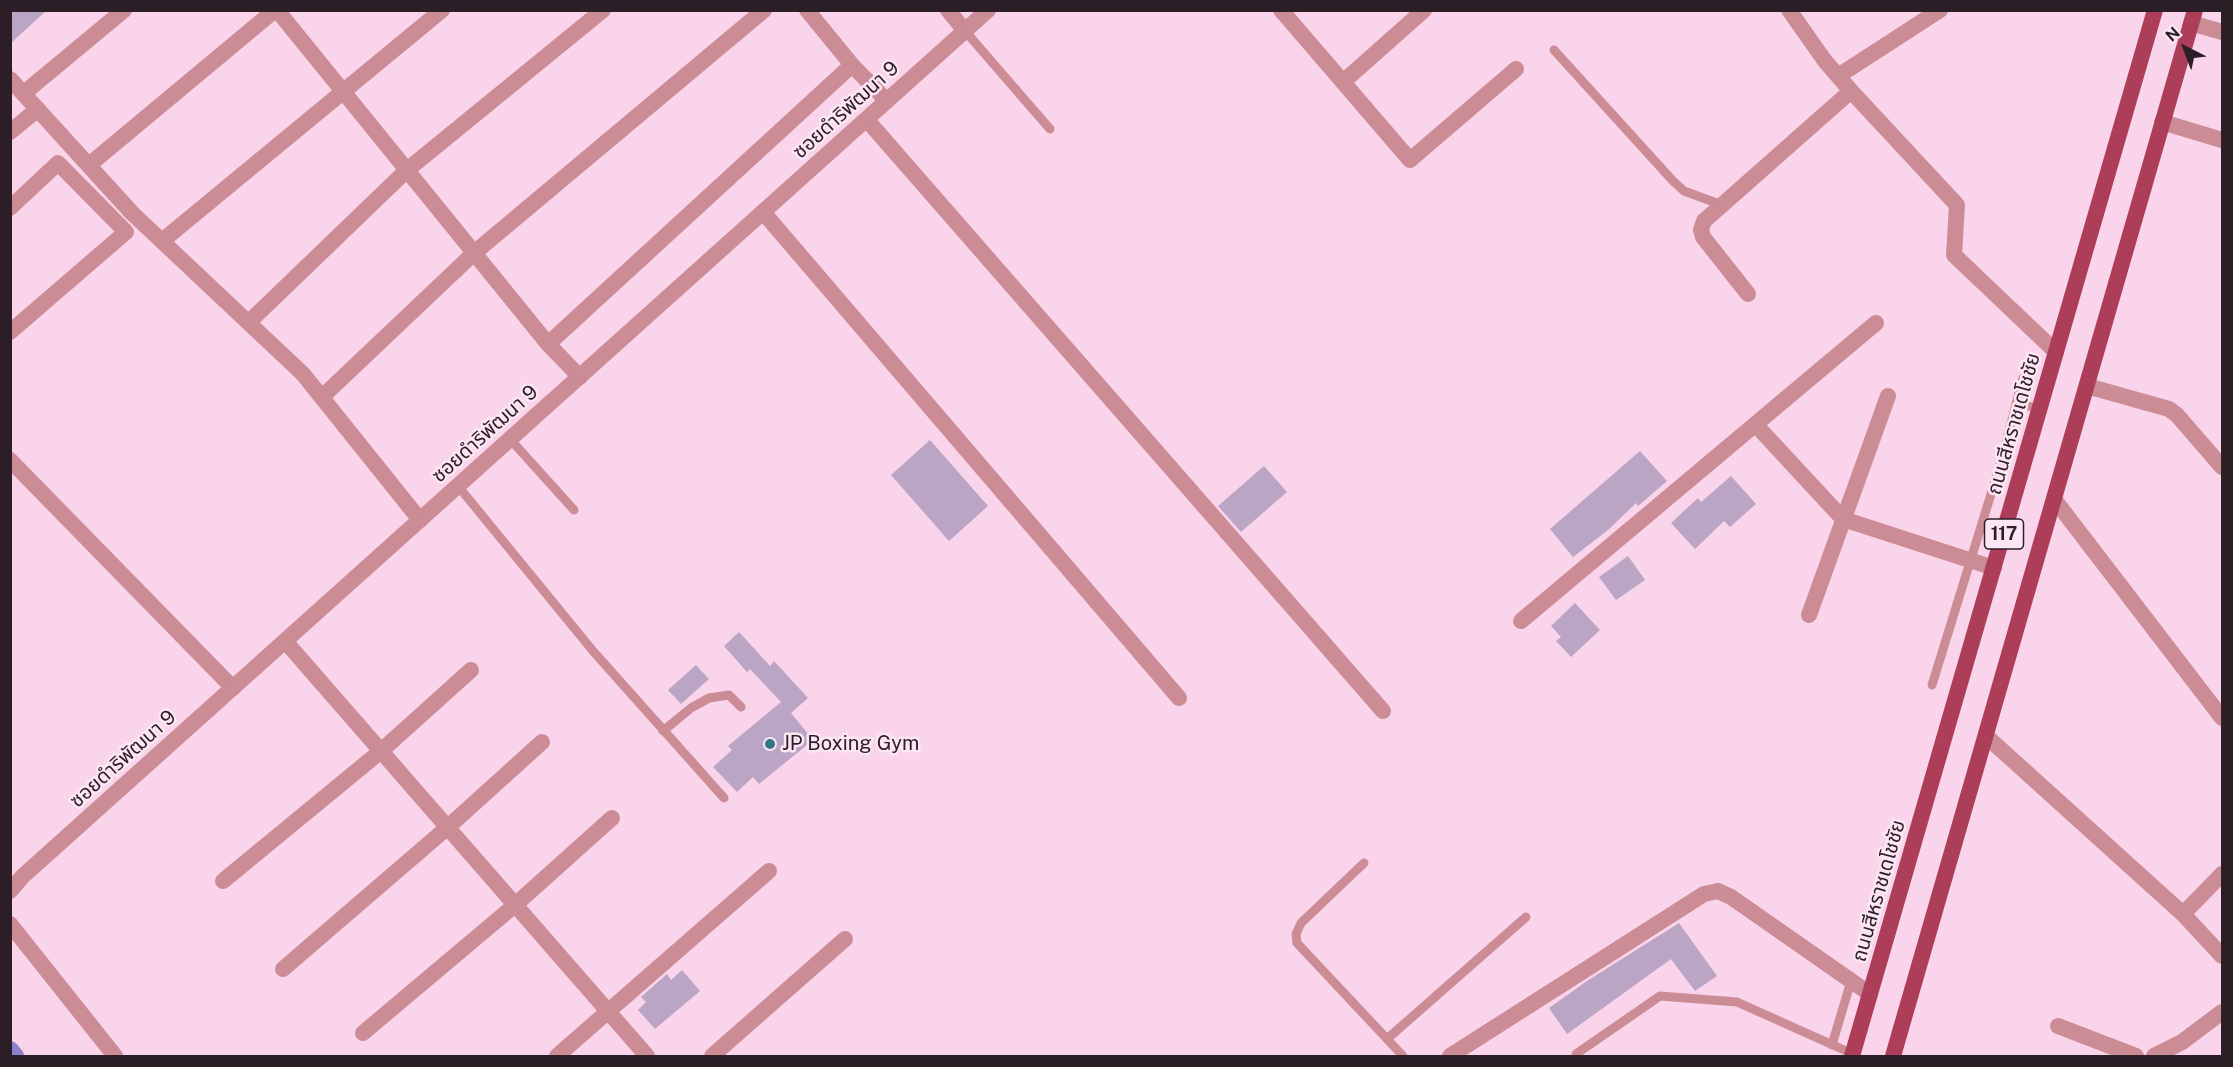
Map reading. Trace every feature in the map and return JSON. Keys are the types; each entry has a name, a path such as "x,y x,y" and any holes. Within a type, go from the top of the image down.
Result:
{"main road":[{"name":"ถนนสีหราชเดโชชัย","path":"1853,1055 2155,10"},
{"name":"117","path":"1893,1056 2193,17"}],"street":[{"path":"24,93 124,10"},
{"path":"89,165 276,10 548,344 580,377"},
{"path":"162,242 442,10"},
{"path":"249,322 407,170 603,10"},
{"path":"322,397 474,252 764,10"},
{"path":"807,10 852,64 887,101"},
{"path":"948,10 965,31"},
{"name":"ซอยดำริพัฒนา 9","path":"10,891 23,876 988,10"},
{"path":"1281,10 1410,160 1516,69"},
{"path":"1342,82 1424,10"},
{"path":"1790,10 1838,76 1957,205 1953,255 2056,352"},
{"path":"1838,76 1940,10"},
{"path":"2193,17 2223,32"},
{"path":"548,344 852,64"},
{"path":"10,79 132,213 303,374 420,520"},
{"path":"1748,294 1703,237 1701,230 1704,221 1851,91"},
{"path":"10,132 38,108"},
{"path":"867,120 1383,711"},
{"path":"2162,122 2223,140"},
{"path":"10,208 58,162 126,232 10,332"},
{"path":"763,212 1179,698"},
{"path":"1521,621 1876,323"},
{"path":"2087,386 2169,409 2223,467"},
{"path":"1809,615 1888,396"},
{"path":"1755,424 1843,519 1994,568"},
{"path":"10,460 233,688"},
{"path":"2054,499 2223,718"},
{"path":"285,641 647,1056"},
{"path":"224,881 381,751 471,670"},
{"path":"1986,736 2183,914 2223,956"},
{"path":"283,969 448,827 542,742"},
{"path":"363,1033 515,905 612,818"},
{"path":"557,1056 769,871"},
{"path":"2183,914 2223,874"},
{"path":"1450,1056 1704,894 1718,891 1731,897 1870,994"},
{"path":"10,924 115,1056"},
{"path":"712,1056 845,939"},
{"path":"2154,1056 2182,1042 2223,1012"},
{"path":"2058,1026 2136,1056"}],"lane":[{"path":"965,31 1050,129"},
{"path":"1554,50 1673,181 1684,191 1722,205"},
{"path":"1932,685 2000,465 2023,378"},
{"path":"2016,403 2040,409"},
{"path":"510,439 574,510"},
{"path":"2000,465 2022,470"},
{"path":"458,486 586,642 724,798"},
{"path":"663,731 691,708 709,698 729,694 741,707"},
{"path":"1365,864 1301,923 1296,934 1297,943 1402,1056"},
{"path":"1387,1039 1526,917"},
{"path":"1832,1045 1851,981"},
{"path":"1576,1053 1660,996 1737,1002 1853,1055"}],"building":[{"path":"10,10 47,10 10,44"},
{"path":"930,440 988,506 949,541 891,475"},
{"path":"1640,451 1667,481 1638,506 1636,503 1608,530 1573,557 1550,529"},
{"path":"1264,466 1287,492 1241,532 1218,506"},
{"path":"1731,476 1756,504 1730,527 1724,521 1695,549 1671,523 1698,498 1701,502"},
{"path":"1628,556 1645,580 1616,600 1599,577"},
{"path":"1575,603 1600,630 1571,657 1556,641 1561,637 1551,626"},
{"path":"739,632 770,666 774,661 808,698 791,713 813,740 759,784 753,777 737,792 713,767 732,750 728,746 781,702 750,669 747,672 724,646"},
{"path":"696,665 709,679 681,704 668,690"},
{"path":"1679,923 1717,976 1695,991 1671,959 1567,1034 1549,1008 1587,981"},
{"path":"682,970 700,991 655,1029 638,1010 646,1002 641,997 667,974 671,980"}],"waterway":[{"path":"10,1050 15,1056"}],"place":[{"name":"JP Boxing Gym","path":"770,744"}]}
